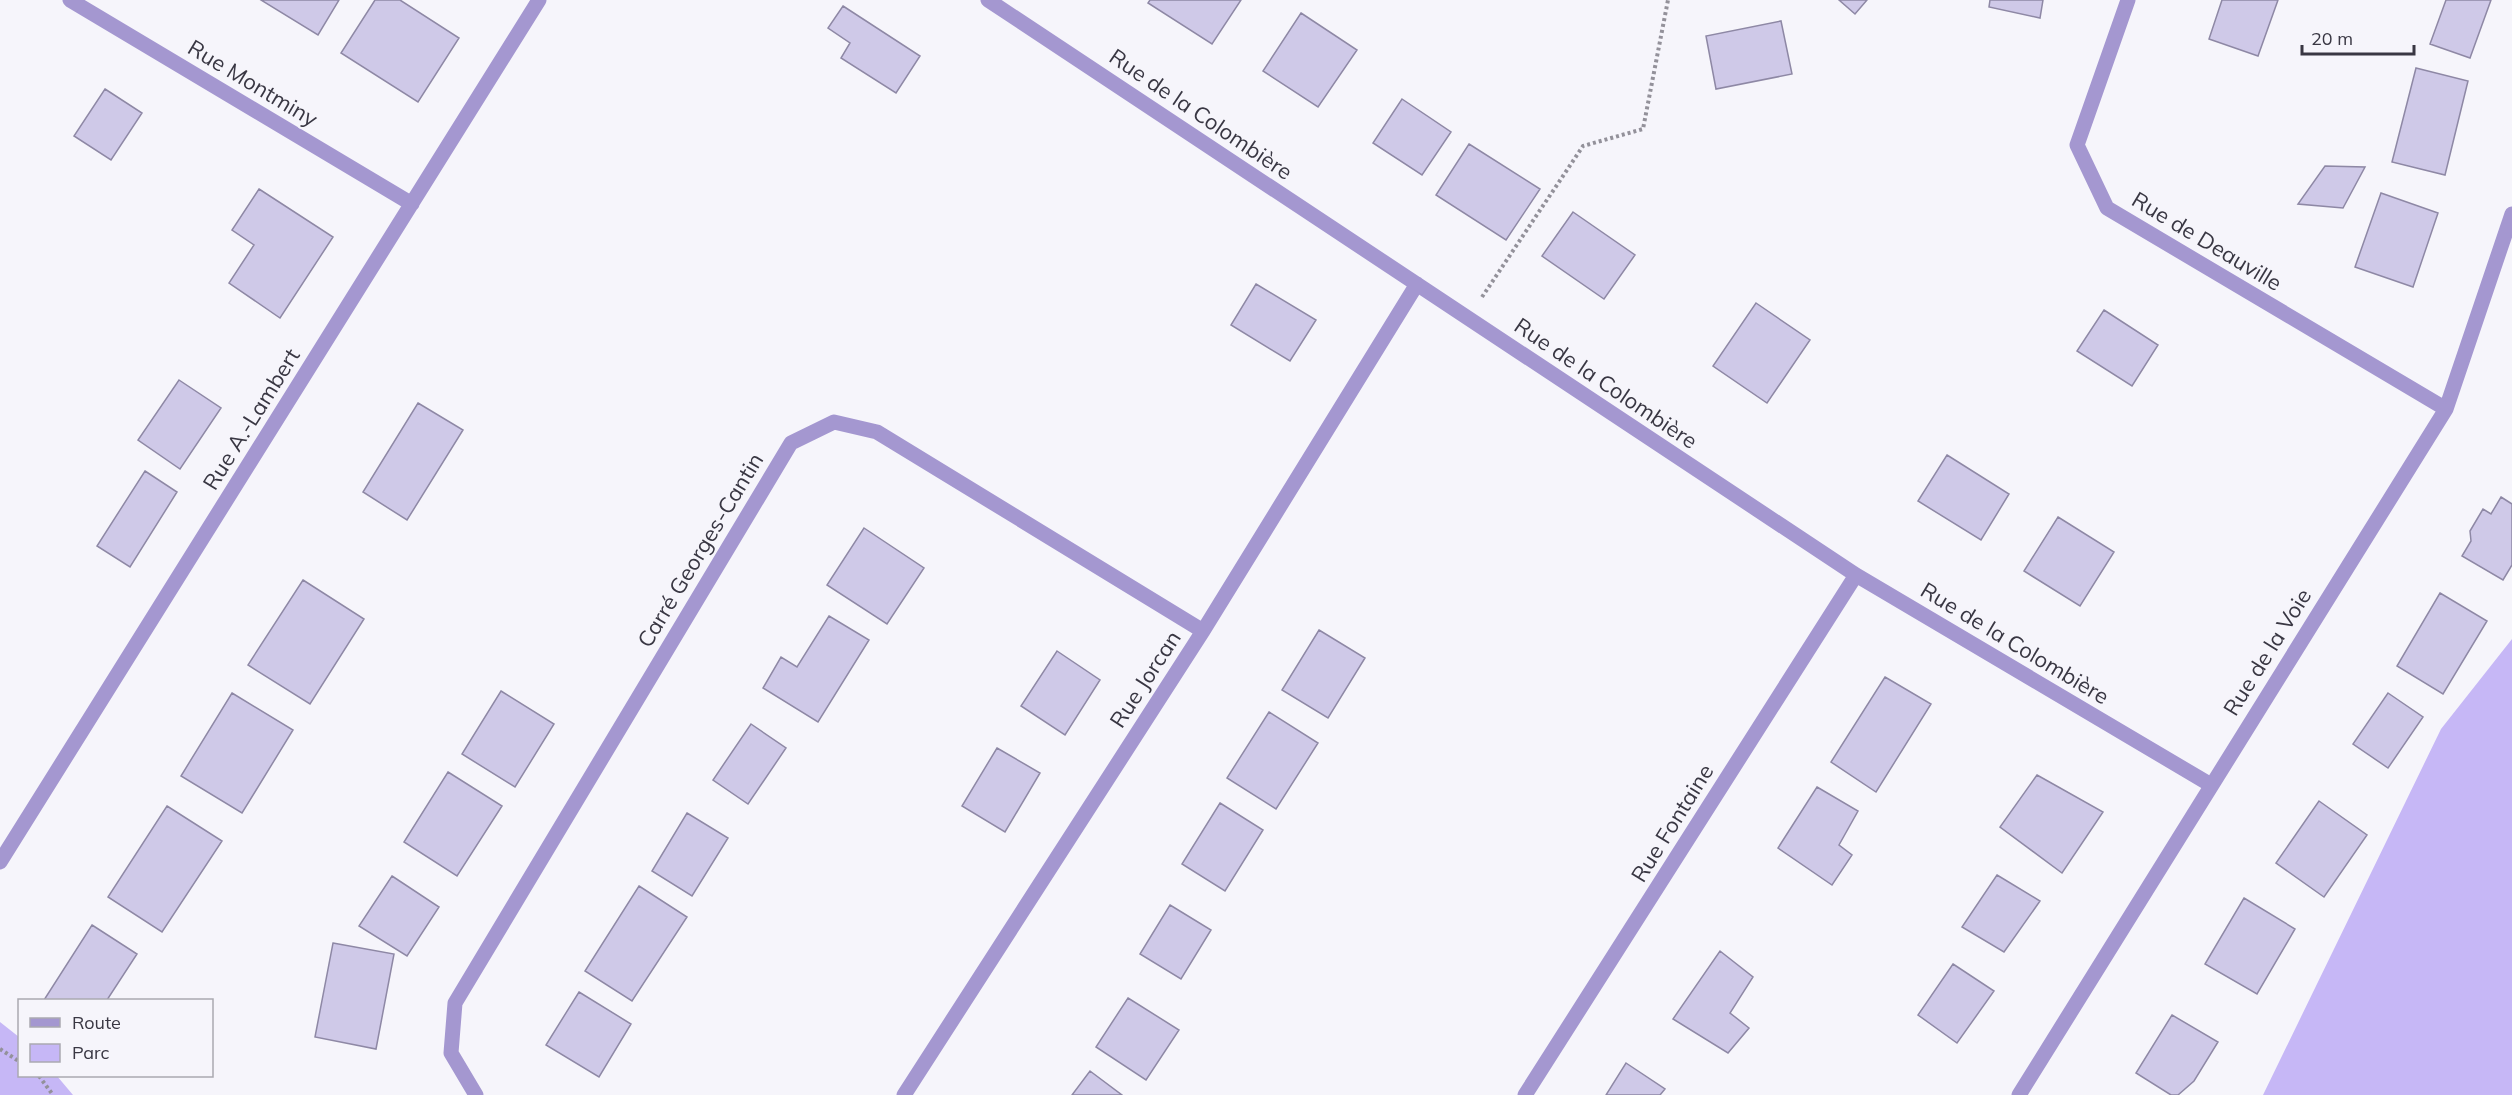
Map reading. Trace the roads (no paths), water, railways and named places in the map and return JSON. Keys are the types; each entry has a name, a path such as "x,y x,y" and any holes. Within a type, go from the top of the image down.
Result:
{"street":[{"name":"Rue Montminy","path":"70,0 412,204"},
{"name":"Rue A.-Lambert","path":"0,862 539,0"},
{"name":"Rue de la Colombière","path":"988,0 1856,575 2211,785"},
{"name":"Rue de Deauville","path":"2128,0 2078,145 2107,208 2446,409"},
{"name":"Rue de la Voie","path":"2019,1095 2446,409 2512,214"},
{"name":"Rue Jorcan","path":"904,1095 1203,631 1417,284"},
{"name":"Carré Georges-Cantin","path":"476,1095 451,1053 455,1003 791,442 834,422 878,432 1203,631"},
{"name":"Rue Fontaine","path":"1525,1095 1856,575"}]}
